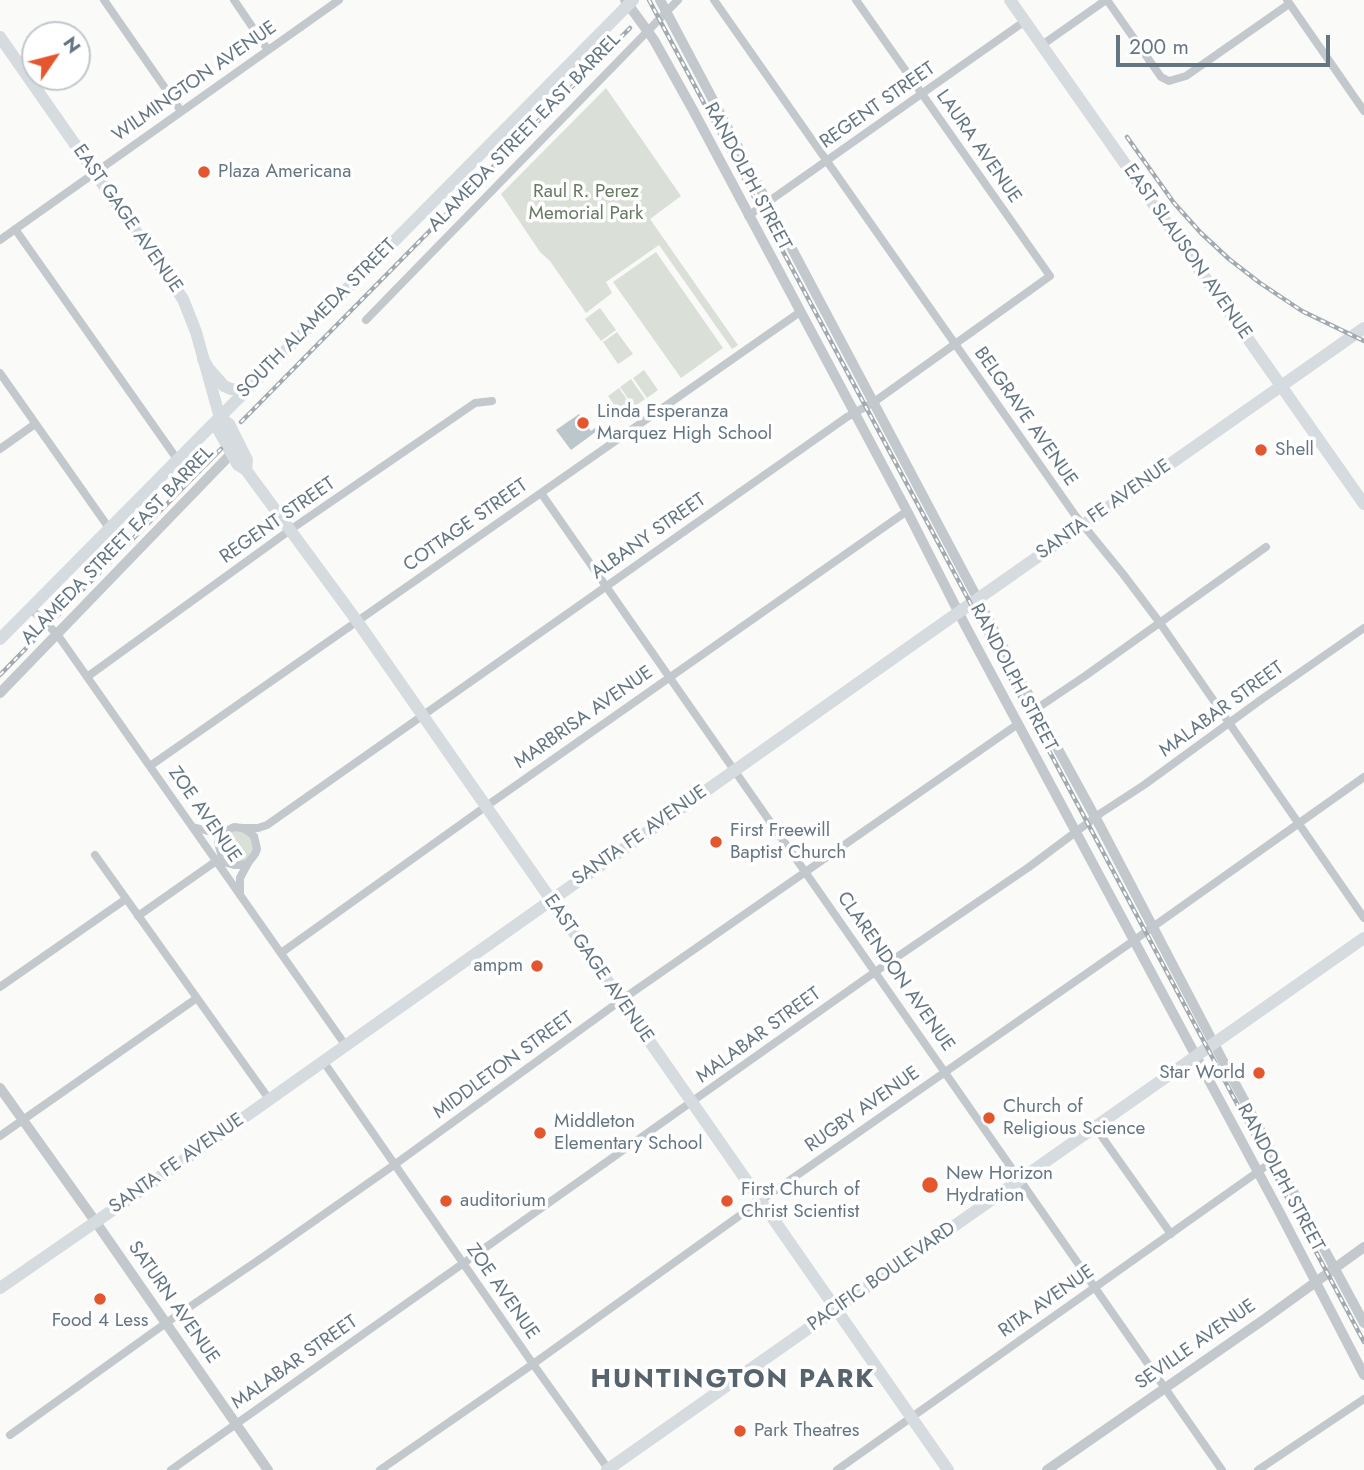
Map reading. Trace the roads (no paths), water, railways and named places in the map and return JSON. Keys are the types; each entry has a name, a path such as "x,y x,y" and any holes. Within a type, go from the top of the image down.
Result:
{"main road":[{"name":"EAST SLAUSON AVENUE","path":"1010,0 1364,504"},
{"name":"SOUTH ALAMEDA STREET","path":"0,639 177,459 221,423 258,378 629,2"},
{"name":"EAST GAGE AVENUE","path":"0,37 183,299 191,316 221,423 238,465 246,470 357,621 948,1470"},
{"name":"SANTA FE AVENUE","path":"0,1288 1364,328"},
{"path":"203,359 218,380 231,389 239,390 258,378"},
{"name":"PACIFIC BOULEVARD","path":"608,1470 1364,938"}],"street":[{"path":"104,0 181,111"},
{"path":"234,0 268,50"},
{"name":"WILMINGTON AVENUE","path":"0,240 340,0"},
{"name":"RANDOLPH STREET","path":"660,0 1364,1323"},
{"name":"ALAMEDA STREET EAST BARREL","path":"366,320 678,0"},
{"name":"BELGRAVE AVENUE","path":"714,0 954,345 1082,524 1160,624 1364,918"},
{"name":"LAURA AVENUE","path":"856,0 1050,276"},
{"path":"1042,45 1106,0 1161,78 1169,81 1186,76 1288,2 1364,111"},
{"name":"RANDOLPH STREET","path":"629,2 686,99 907,511 958,613 1364,1375"},
{"name":"REGENT STREET","path":"748,216 1025,21"},
{"path":"15,229 177,459"},
{"name":"ALBANY STREET","path":"192,826 209,832 267,825 854,412 874,402 1050,276"},
{"name":"COTTAGE STREET","path":"150,766 800,312"},
{"path":"0,373 109,528"},
{"name":"REGENT STREET","path":"87,677 290,530 475,403 492,401"},
{"path":"0,449 35,424"},
{"name":"ALAMEDA STREET EAST BARREL","path":"0,693 232,446"},
{"name":"CLARENDON AVENUE","path":"541,493 1222,1470"},
{"name":"MARBRISA AVENUE","path":"281,953 907,511"},
{"path":"1036,709 1266,547"},
{"name":"ZOE AVENUE","path":"30,608 57,634 192,826 219,859 240,895 346,1045"},
{"name":"MALABAR STREET","path":"171,1470 1364,628"},
{"name":"MIDDLETON STREET","path":"10,1435 394,1165 620,1001 1018,724"},
{"name":"RUGBY AVENUE","path":"380,1470 1364,777"},
{"path":"240,895 240,878 255,855 262,831 267,825"},
{"path":"242,828 254,836 257,849"},
{"path":"219,859 218,843 226,831"},
{"path":"95,855 269,1099"},
{"path":"219,859 234,865 248,863"},
{"path":"138,916 219,859"},
{"path":"0,987 126,899"},
{"path":"0,1136 197,998"},
{"name":"ZOE AVENUE","path":"323,1061 608,1470"},
{"name":"SATURN AVENUE","path":"0,1088 268,1470"},
{"path":"1095,1127 1171,1234"},
{"name":"RITA AVENUE","path":"837,1470 1276,1159"},
{"name":"SEVILLE AVENUE","path":"1047,1470 1364,1247"},
{"path":"1258,1470 1364,1399"}],"railway":[{"path":"649,0 1364,1342"},
{"path":"241,422 630,28"},
{"path":"1127,137 1174,203 1229,259 1302,311 1364,341"},
{"path":"57,616 221,449"},
{"path":"0,675 39,635"}],"place":[{"name":"Plaza Americana","path":"204,172"},
{"name":"Linda Esperanza Marquez High School","path":"583,423"},
{"name":"Shell","path":"1261,450"},
{"name":"First Freewill Baptist Church","path":"716,842"},
{"name":"ampm","path":"537,966"},
{"name":"Star World","path":"1259,1073"},
{"name":"Church of Religious Science","path":"989,1118"},
{"name":"Middleton Elementary School","path":"540,1133"},
{"name":"New Horizon Hydration","path":"930,1185"},
{"name":"auditorium","path":"446,1201"},
{"name":"First Church of Christ Scientist","path":"727,1201"},
{"name":"Food 4 Less","path":"100,1299"},
{"name":"Park Theatres","path":"740,1431"}],"district":[{"name":"HUNTINGTON PARK","path":"733,1381"}],"park label":[{"name":"Raul R. Perez Memorial Park","path":"586,203"}]}
